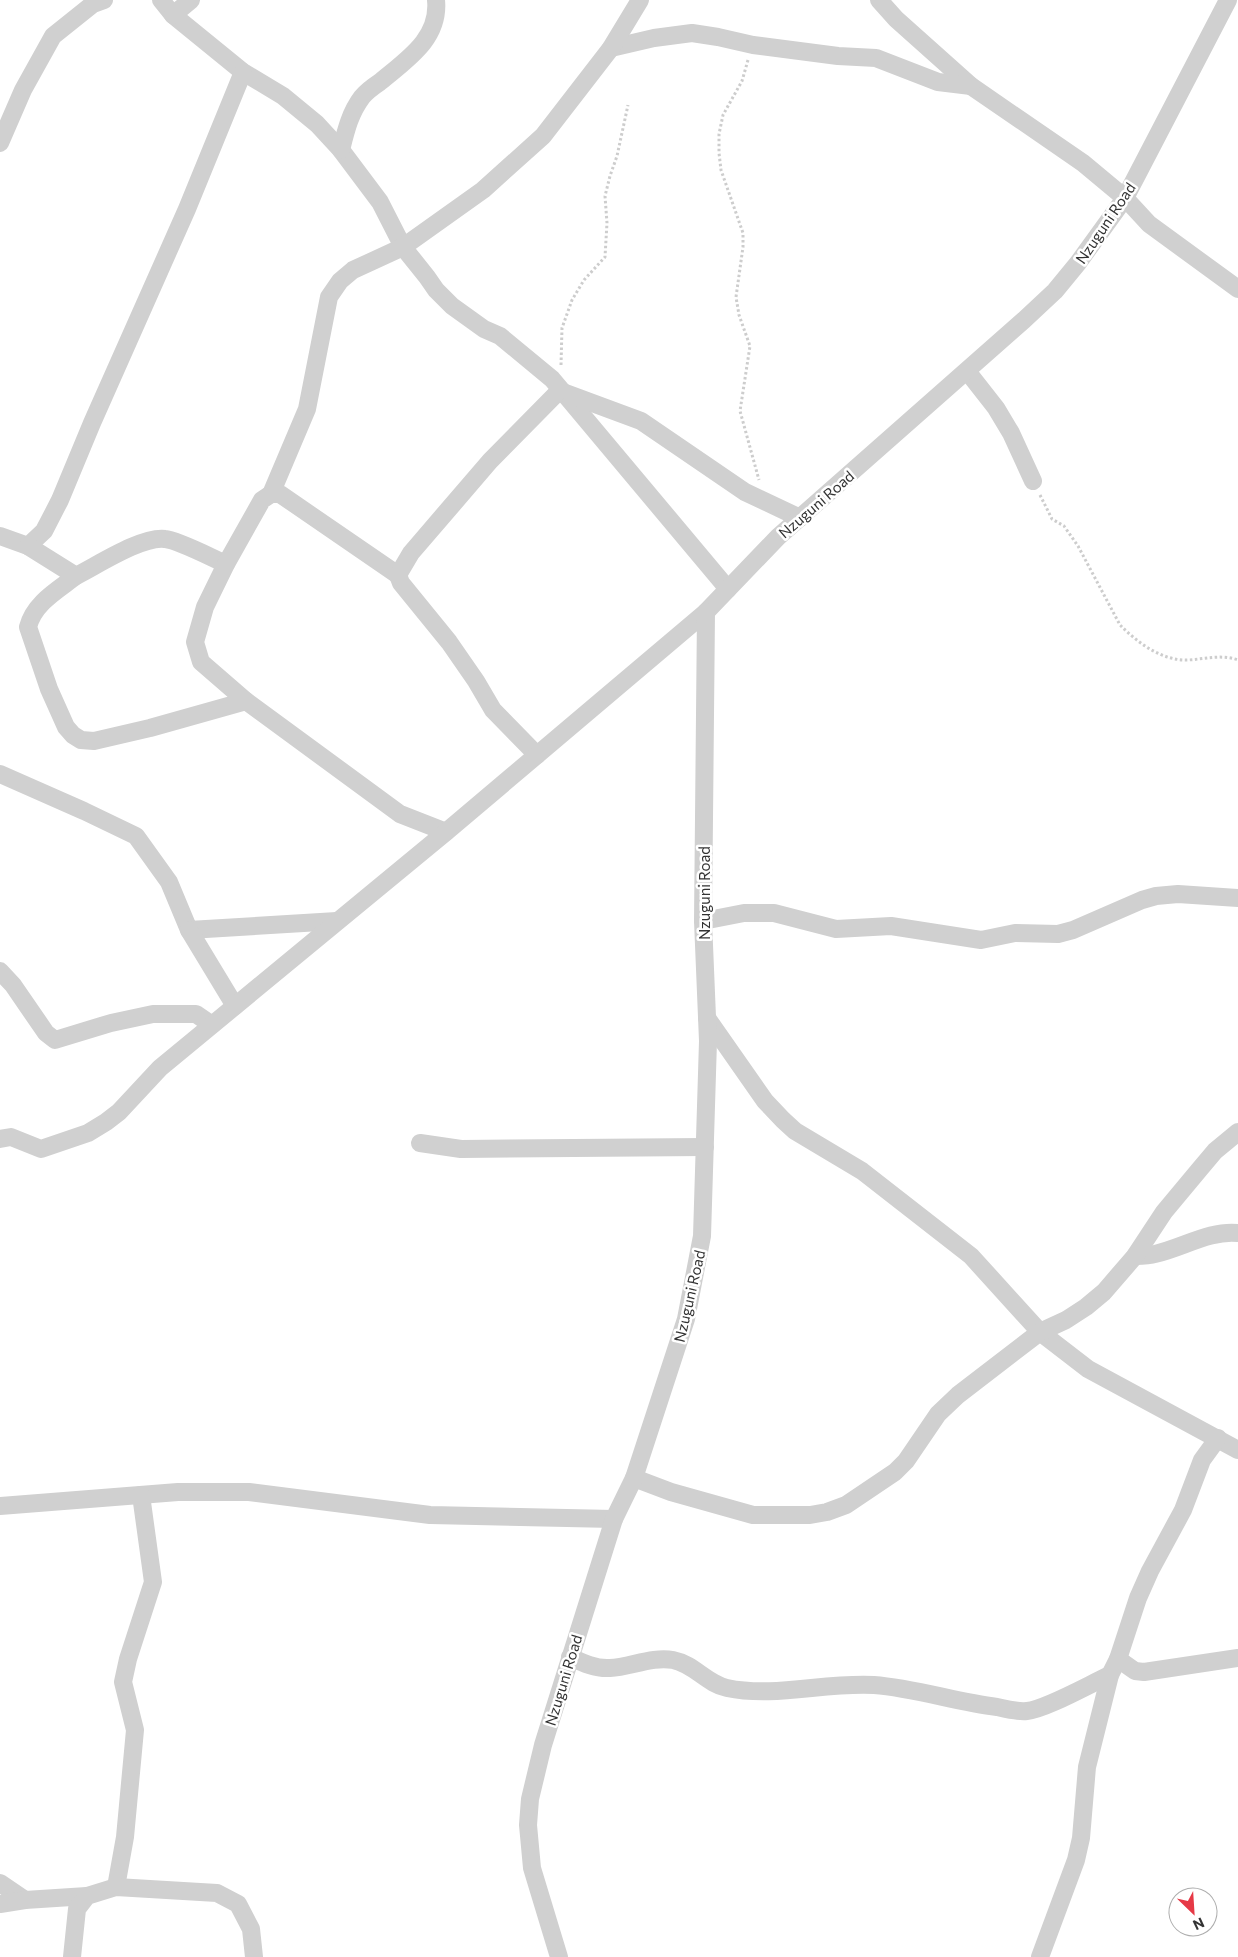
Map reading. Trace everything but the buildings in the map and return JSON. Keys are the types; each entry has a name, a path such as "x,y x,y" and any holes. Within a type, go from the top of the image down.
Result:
{"street":[{"path":"0,143 23,90 53,36 93,4 104,0"},
{"path":"161,0 173,15 243,72 283,96 317,124 341,150 380,202 403,247 442,297 484,329 500,336 552,379 728,589"},
{"path":"173,15 191,0"},
{"path":"341,150 348,118 363,95 410,56 426,40 433,26 436,0"},
{"path":"446,832 400,814 246,701 201,662 195,642 205,607 226,564 262,500 271,494 307,409 329,297 340,281 352,270 403,247 483,190 543,136 611,48 640,0"},
{"path":"879,0 896,19 971,86 1083,163 1125,198 1149,224 1238,289"},
{"name":"Nzuguni Road","path":"559,1957 532,1868 528,1825 530,1799 543,1745 614,1519 634,1478 686,1319 702,1236 707,1018 703,921 706,612 778,537 967,371 1055,290 1078,263 1125,198 1228,0"},
{"path":"611,48 654,38 692,33 718,36 753,46 838,56 876,58 938,82 971,86"},
{"path":"28,546 44,531 60,500 187,209 243,72"},
{"path":"967,371 996,408 1012,433 1033,481"},
{"path":"560,390 641,421 745,492 800,518"},
{"path":"398,575 411,553 490,461 560,390"},
{"path":"271,494 280,494 398,575 401,583 449,642 493,710 537,755"},
{"path":"0,536 28,546 76,576"},
{"path":"226,564 167,539 154,538 140,543 76,576 35,610 30,617 28,627 49,689 66,727 81,740 94,741 150,728 246,701"},
{"path":"0,1139 12,1137 41,1149 88,1133 118,1112 160,1068 446,832 706,612"},
{"path":"0,774 136,836 169,882 189,930 235,1006"},
{"path":"703,921 744,913 774,913 836,929 891,926 981,940 1015,933 1058,934 1073,930 1142,900 1156,896 1178,894 1238,898"},
{"path":"189,930 337,921"},
{"path":"0,971 13,984 46,1033 55,1040 111,1023 153,1014 196,1014 212,1025"},
{"path":"707,1018 765,1101 783,1120 795,1130 862,1171 971,1256 1040,1332 1088,1368 1218,1438 1237,1445"},
{"path":"634,1478 671,1492 753,1515 785,1516 827,1512 846,1505 895,1472 906,1461 938,1414 958,1395 1040,1332 1066,1320 1104,1292 1135,1256 1164,1212 1198,1170 1215,1151 1238,1132"},
{"path":"420,1142 461,1149 705,1147"},
{"path":"1135,1256 1154,1254 1227,1232 1238,1233"},
{"path":"1040,1957 1076,1860 1081,1838 1087,1768 1110,1675 1118,1659 1138,1598 1150,1571 1183,1510 1202,1460 1218,1438"},
{"path":"0,1506 178,1492 248,1492 430,1515 614,1519"},
{"path":"116,1887 125,1837 135,1730 123,1682 128,1659 153,1582 141,1495"},
{"path":"570,1657 595,1667 609,1668 673,1660 685,1664 724,1688 739,1690 760,1692 873,1685 1026,1711 1045,1706 1110,1675"},
{"path":"1118,1659 1135,1671 1144,1672 1238,1658"},
{"path":"0,1883 25,1900"},
{"path":"0,1904 25,1900 87,1896 116,1887 217,1893 238,1904 251,1929 254,1957"},
{"path":"72,1957 77,1909 87,1896"}],"path":[{"path":"753,46 742,81 723,115 720,153 721,170 743,233 743,247 736,297 739,314 750,346 740,411 766,502"},
{"path":"560,390 562,328 572,300 584,280 605,257 607,223 604,204 605,196 617,156 628,105"},
{"path":"1033,481 1052,519 1064,526 1078,546 1120,625 1130,636 1166,658 1187,660 1226,656 1238,660"}]}
